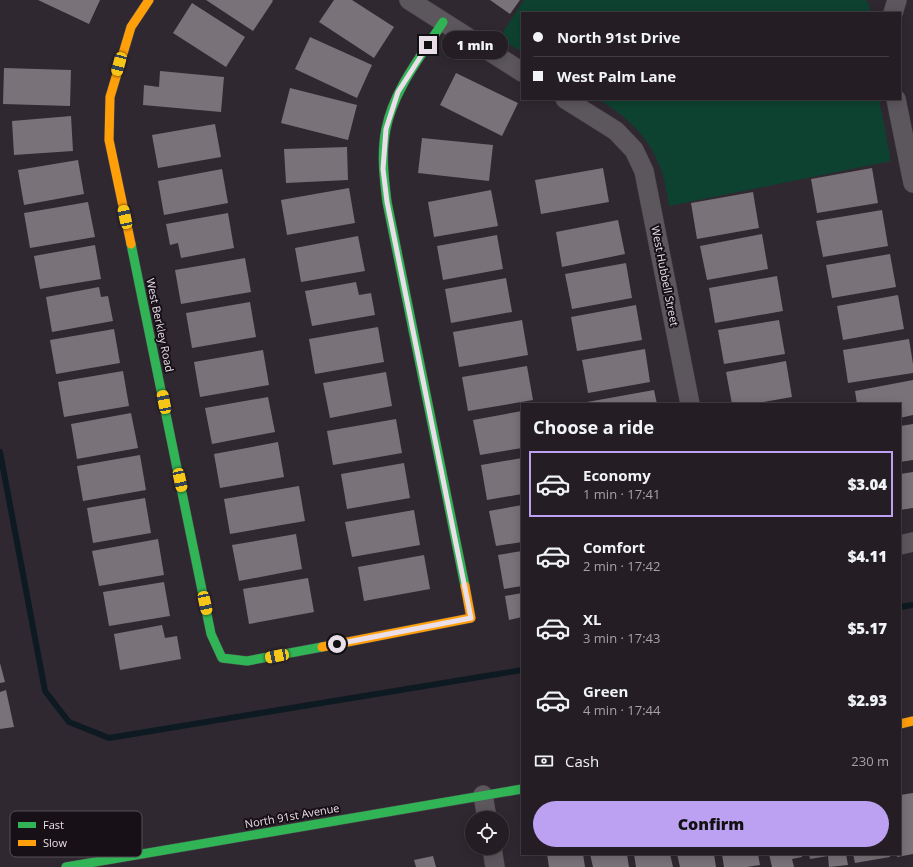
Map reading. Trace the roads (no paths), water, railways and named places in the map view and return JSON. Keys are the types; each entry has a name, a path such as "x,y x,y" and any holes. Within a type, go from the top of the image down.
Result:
{"street":[{"name":"West Berkley Road","path":"149,0 131,27 119,64 110,97 109,140 212,634 222,658 248,661 471,618 388,209 383,169 386,129 398,92 443,22"},
{"path":"409,0 521,71"},
{"path":"893,12 896,0"},
{"path":"901,0 913,4"},
{"name":"West Hubbell Street","path":"567,100 616,132 634,150 644,171 690,403"},
{"path":"896,100 913,183"},
{"path":"901,544 913,542"},
{"path":"901,724 913,721"},
{"name":"North 91st Avenue","path":"66,867 125,862 521,788"},
{"path":"483,795 486,811"},
{"path":"493,855 496,867"}],"waterway":[{"path":"0,452 45,691 69,722 109,738 521,670"},
{"path":"901,607 913,605"}]}
